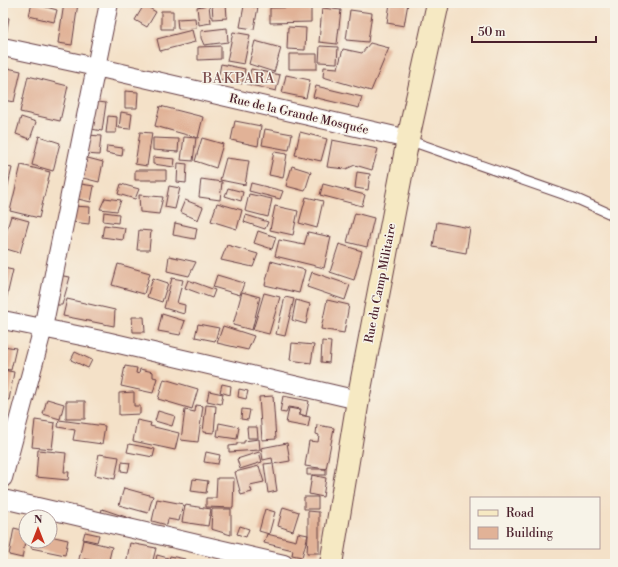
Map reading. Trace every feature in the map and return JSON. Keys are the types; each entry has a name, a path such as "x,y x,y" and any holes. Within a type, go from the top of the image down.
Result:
{"street":[{"path":"3,478 43,328 109,3"},
{"name":"Rue du Camp Militaire","path":"331,564 358,400 408,140 438,3"},
{"name":"Rue de la Grande Mosquée","path":"3,47 96,67 408,140"},
{"path":"3,320 106,341 358,400"},
{"path":"3,499 284,564"}],"lane":[{"path":"408,140 577,199 615,216"}],"building":[{"path":"32,3 57,10 54,22 29,16"},
{"path":"56,3 56,5 43,4"},
{"path":"64,3 78,3 72,45 58,43"},
{"path":"113,3 130,3 129,7"},
{"path":"212,3 226,3 227,18 213,19"},
{"path":"390,3 408,3 404,26 387,23"},
{"path":"144,5 156,12 147,27 135,20"},
{"path":"209,5 211,23 199,25 197,7"},
{"path":"244,6 258,7 254,29 240,27"},
{"path":"311,7 311,22 270,23 270,8"},
{"path":"322,8 341,10 337,44 319,42"},
{"path":"350,10 372,13 368,42 346,40"},
{"path":"161,11 173,11 173,29 161,29"},
{"path":"3,17 9,18 6,35 3,35"},
{"path":"195,18 196,28 178,29 177,19"},
{"path":"288,27 306,28 305,50 287,49"},
{"path":"227,28 228,42 204,45 201,38 201,31"},
{"path":"192,30 195,42 160,51 157,39"},
{"path":"233,32 250,35 244,64 227,61"},
{"path":"255,41 281,48 274,72 249,64"},
{"path":"370,43 389,48 371,91 323,77 324,67 338,68 343,49 362,53"},
{"path":"221,46 221,59 198,60 198,47"},
{"path":"320,46 338,47 337,63 319,62"},
{"path":"289,54 317,54 317,69 289,69"},
{"path":"221,64 245,69 242,84 218,79"},
{"path":"3,67 21,71 14,102 3,100"},
{"path":"251,69 280,75 276,91 247,84"},
{"path":"286,75 310,80 306,98 282,93"},
{"path":"28,76 68,86 60,121 20,112"},
{"path":"316,86 362,97 359,108 313,97"},
{"path":"125,91 138,92 137,108 125,108"},
{"path":"91,101 106,103 102,131 86,128"},
{"path":"160,106 203,117 198,138 155,126"},
{"path":"121,112 132,114 130,129 119,128"},
{"path":"108,116 117,117 116,133 106,133"},
{"path":"21,117 36,122 30,139 16,134"},
{"path":"235,121 261,126 258,146 231,140"},
{"path":"265,129 292,134 289,150 262,145"},
{"path":"140,132 152,133 147,166 135,164"},
{"path":"300,132 327,139 321,161 295,155"},
{"path":"88,135 101,136 99,155 85,154"},
{"path":"39,136 60,143 53,171 32,165"},
{"path":"184,137 196,138 193,161 181,160"},
{"path":"153,138 179,139 178,152 153,150"},
{"path":"202,138 223,144 216,168 195,161"},
{"path":"332,140 378,149 372,170 355,165 346,169 327,167"},
{"path":"107,146 123,148 122,156 106,153"},
{"path":"274,152 287,154 283,178 269,175"},
{"path":"84,157 103,162 99,182 79,177"},
{"path":"153,157 175,159 174,167 153,164"},
{"path":"226,158 249,161 245,185 220,180"},
{"path":"178,163 187,164 186,183 177,182"},
{"path":"21,165 50,172 39,218 10,211"},
{"path":"3,166 12,168 4,202 3,202"},
{"path":"292,166 311,172 305,191 286,186"},
{"path":"135,170 166,170 166,180 135,180"},
{"path":"357,172 370,174 368,190 355,188"},
{"path":"201,179 222,182 220,200 199,197"},
{"path":"251,183 283,191 280,199 249,191"},
{"path":"81,184 94,186 91,202 78,199"},
{"path":"121,184 139,189 135,199 118,194"},
{"path":"323,184 365,195 362,206 320,195"},
{"path":"169,186 180,188 175,209 165,207"},
{"path":"228,188 243,192 241,201 225,196"},
{"path":"249,194 272,199 268,217 245,211"},
{"path":"139,195 163,197 159,214 140,212"},
{"path":"306,197 323,201 317,228 299,223"},
{"path":"105,198 121,200 117,211 100,209"},
{"path":"185,200 203,207 198,220 180,212"},
{"path":"217,203 242,210 237,229 211,221"},
{"path":"73,206 90,207 89,224 72,222"},
{"path":"275,206 298,211 293,235 270,230"},
{"path":"104,212 119,214 118,223 103,221"},
{"path":"355,213 374,218 367,247 347,242"},
{"path":"246,215 268,222 265,229 244,222"},
{"path":"11,216 29,221 20,253 3,248 3,242"},
{"path":"437,222 470,228 466,253 433,247"},
{"path":"175,223 197,228 195,239 173,235"},
{"path":"104,225 125,228 123,240 102,237"},
{"path":"139,230 151,231 149,250 137,250"},
{"path":"258,231 276,237 272,249 254,243"},
{"path":"308,232 331,237 324,268 275,256 279,240 304,245"},
{"path":"339,244 362,251 354,280 330,272"},
{"path":"227,245 258,254 253,267 221,260"},
{"path":"169,256 196,262 189,276 167,271"},
{"path":"271,261 305,270 299,293 265,285"},
{"path":"118,264 150,273 144,294 112,285"},
{"path":"3,268 13,270 6,300 3,300"},
{"path":"312,272 350,285 345,300 307,287"},
{"path":"57,275 70,277 62,305 51,305"},
{"path":"217,275 244,283 240,295 213,287"},
{"path":"153,278 168,283 162,302 147,297"},
{"path":"172,278 183,280 177,303 185,305 184,314 164,308"},
{"path":"188,280 215,290 212,298 185,288"},
{"path":"242,292 260,297 252,330 233,325"},
{"path":"264,293 280,297 269,334 253,330"},
{"path":"285,297 294,299 285,336 276,334"},
{"path":"67,299 115,310 114,326 63,316"},
{"path":"296,300 310,304 306,324 292,320"},
{"path":"327,300 349,305 344,333 321,329"},
{"path":"162,314 185,321 180,335 158,331"},
{"path":"132,317 144,317 145,332 133,332"},
{"path":"198,324 219,328 215,341 195,337"},
{"path":"223,326 254,336 248,350 217,343"},
{"path":"322,341 331,342 329,363 321,362"},
{"path":"292,343 314,345 311,363 290,360"},
{"path":"3,346 16,348 11,370 3,369"},
{"path":"75,352 92,360 88,368 71,360"},
{"path":"125,366 137,368 136,373 139,374 140,369 153,372 153,377 157,378 153,393 121,386"},
{"path":"3,370 14,372 9,400 3,399"},
{"path":"164,379 198,389 192,409 158,399"},
{"path":"222,384 231,386 230,395 220,392"},
{"path":"239,389 248,391 246,399 238,397"},
{"path":"209,391 223,394 221,404 207,401"},
{"path":"134,392 134,406 140,406 140,414 119,415 119,393"},
{"path":"273,396 276,439 262,440 259,397"},
{"path":"283,396 309,401 306,416 300,414 301,409 288,407 286,413 280,412"},
{"path":"47,399 64,404 60,419 43,414"},
{"path":"66,401 85,401 85,419 66,419"},
{"path":"3,402 7,402 5,416 3,416"},
{"path":"196,405 203,406 198,442 181,440 185,410 195,412"},
{"path":"206,405 216,406 214,433 203,432"},
{"path":"289,408 300,410 299,415 310,417 308,427 286,423"},
{"path":"242,409 250,410 248,420 241,419"},
{"path":"158,411 175,416 172,426 155,421"},
{"path":"35,420 55,423 52,449 32,447"},
{"path":"59,420 105,426 102,444 73,440 75,430 58,427"},
{"path":"137,420 151,423 150,426 179,433 175,450 133,441"},
{"path":"219,423 239,427 237,439 217,436"},
{"path":"317,425 334,428 326,469 305,466 309,441 318,442 319,435 316,434"},
{"path":"247,427 257,427 258,438 248,438"},
{"path":"259,439 260,450 229,452 229,446 237,445 237,443 244,443 244,441"},
{"path":"287,443 290,461 273,464 277,491 268,493 264,464 273,463 272,458 263,460 261,448"},
{"path":"129,444 155,449 153,457 127,452"},
{"path":"38,450 66,453 64,472 69,472 68,480 36,477"},
{"path":"206,452 220,455 218,464 204,462"},
{"path":"259,452 262,462 240,469 237,459"},
{"path":"99,454 119,457 115,479 95,475"},
{"path":"122,462 130,463 128,472 121,471"},
{"path":"259,466 264,482 250,485 252,492 241,495 235,472"},
{"path":"307,469 326,469 326,475 307,475"},
{"path":"312,475 326,478 323,497 309,494"},
{"path":"217,478 234,478 233,508 206,507 206,498 216,498"},
{"path":"193,479 208,481 206,493 191,491"},
{"path":"124,488 153,496 148,513 119,505"},
{"path":"304,497 318,497 318,509 304,509"},
{"path":"157,499 183,504 179,521 168,519 167,525 152,521"},
{"path":"185,505 211,509 208,526 182,522"},
{"path":"283,507 299,512 293,531 278,526"},
{"path":"102,509 132,519 130,524 101,514"},
{"path":"212,509 231,509 231,535 211,529"},
{"path":"265,509 275,512 269,534 259,531"},
{"path":"308,511 319,512 319,553 307,553"},
{"path":"240,526 249,529 246,537 237,534"},
{"path":"14,528 18,529 18,549 24,549 22,558 9,555"},
{"path":"85,532 99,535 97,542 83,539"},
{"path":"298,533 308,535 302,557 292,555 293,550 264,543 267,534 296,541"},
{"path":"58,538 68,540 65,555 36,549 58,549"},
{"path":"83,540 112,547 108,564 84,559 83,564 78,564"},
{"path":"130,543 156,548 152,564 126,564"},
{"path":"157,555 168,558 167,564 155,564"},
{"path":"170,556 185,559 184,564 168,564"}],"district":[{"name":"BAKPARA","path":"239,78"}]}
